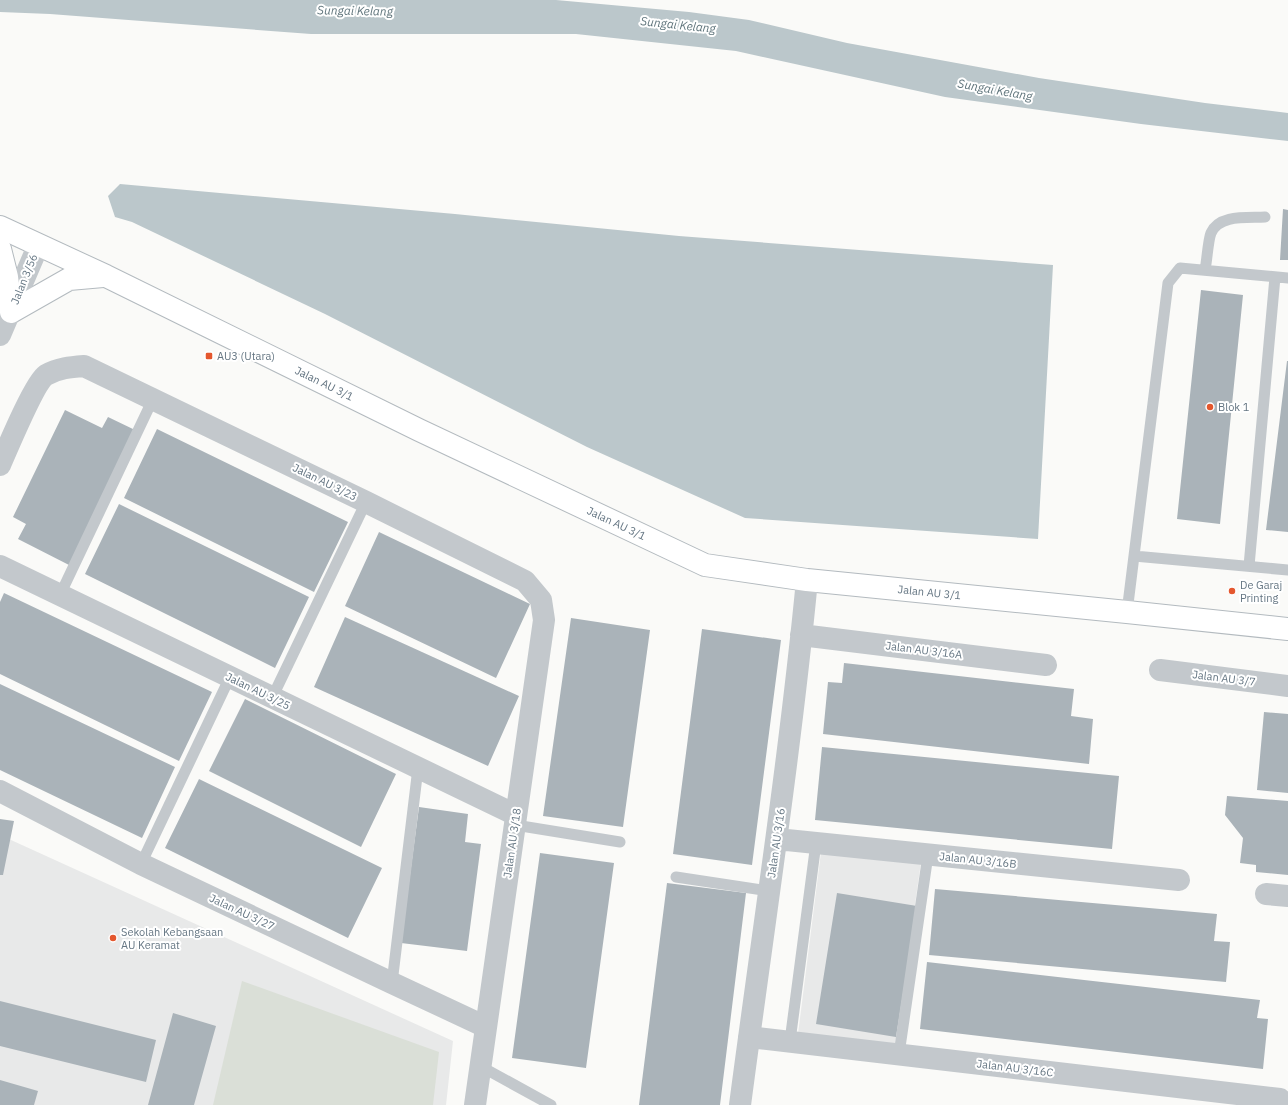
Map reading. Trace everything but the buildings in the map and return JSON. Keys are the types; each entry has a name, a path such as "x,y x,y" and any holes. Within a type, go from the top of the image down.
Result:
{"main road":[{"name":"Jalan AU 3/1","path":"0,227 38,246 106,276 419,430 704,565 807,580 1288,629"},
{"path":"0,249 7,277 11,312 69,279 106,276"}],"street":[{"name":"Jalan 3/56","path":"0,335 38,246"},
{"name":"Jalan AU 3/23","path":"0,465 32,395 45,375 66,367 84,366 366,502 525,581 541,600 544,620"},
{"name":"Jalan AU 3/25","path":"0,566 418,768 516,820"},
{"name":"Jalan AU 3/16","path":"740,1105 777,839 807,580"},
{"name":"Jalan AU 3/18","path":"475,1105 544,620"},
{"name":"Jalan AU 3/16A","path":"801,635 1046,665"},
{"name":"Jalan AU 3/7","path":"1160,670 1288,686"},
{"name":"Jalan AU 3/27","path":"0,791 141,864 392,984 486,1027"},
{"name":"Jalan AU 3/16B","path":"777,839 1179,880"},
{"path":"1266,894 1288,896"},
{"name":"Jalan AU 3/16C","path":"749,1037 1280,1099"}],"lane":[{"path":"1205,270 1211,233 1219,222 1230,219 1265,217"},
{"path":"1127,612 1168,283 1180,268 1288,278"},
{"path":"1249,566 1275,277"},
{"path":"60,595 153,399"},
{"path":"272,698 366,502"},
{"path":"1134,556 1288,570"},
{"path":"141,864 230,677"},
{"path":"392,984 418,768"},
{"path":"516,820 620,842"},
{"path":"790,1041 816,843"},
{"path":"899,1054 928,855"},
{"path":"676,876 769,892"},
{"path":"480,1066 551,1105"}],"shaded area":[{"name":"Sekolah Kebangsaan AU Keramat","path":"0,835 453,1041 446,1105 0,1105"},
{"path":"821,852 921,862 895,1044 798,1034"},
{"path":"242,981 439,1052 433,1105 213,1105"}],"water":[{"name":"Sungai Kelang","path":"0,0 556,0 689,12 749,20 847,43 1039,78 1205,103 1288,113 1288,141 1141,124 945,97 736,51 576,34 311,34 50,14 0,12"},
{"path":"120,184 679,236 1053,265 1038,539 745,518 587,447 325,314 132,222 115,217 108,196"}],"place":[{"name":"AU3 (Utara)","path":"209,356"},
{"name":"Blok 1","path":"1210,407"},
{"name":"De Garaj Printing","path":"1232,591"},
{"name":"Sekolah Kebangsaan AU Keramat","path":"113,938"}]}
